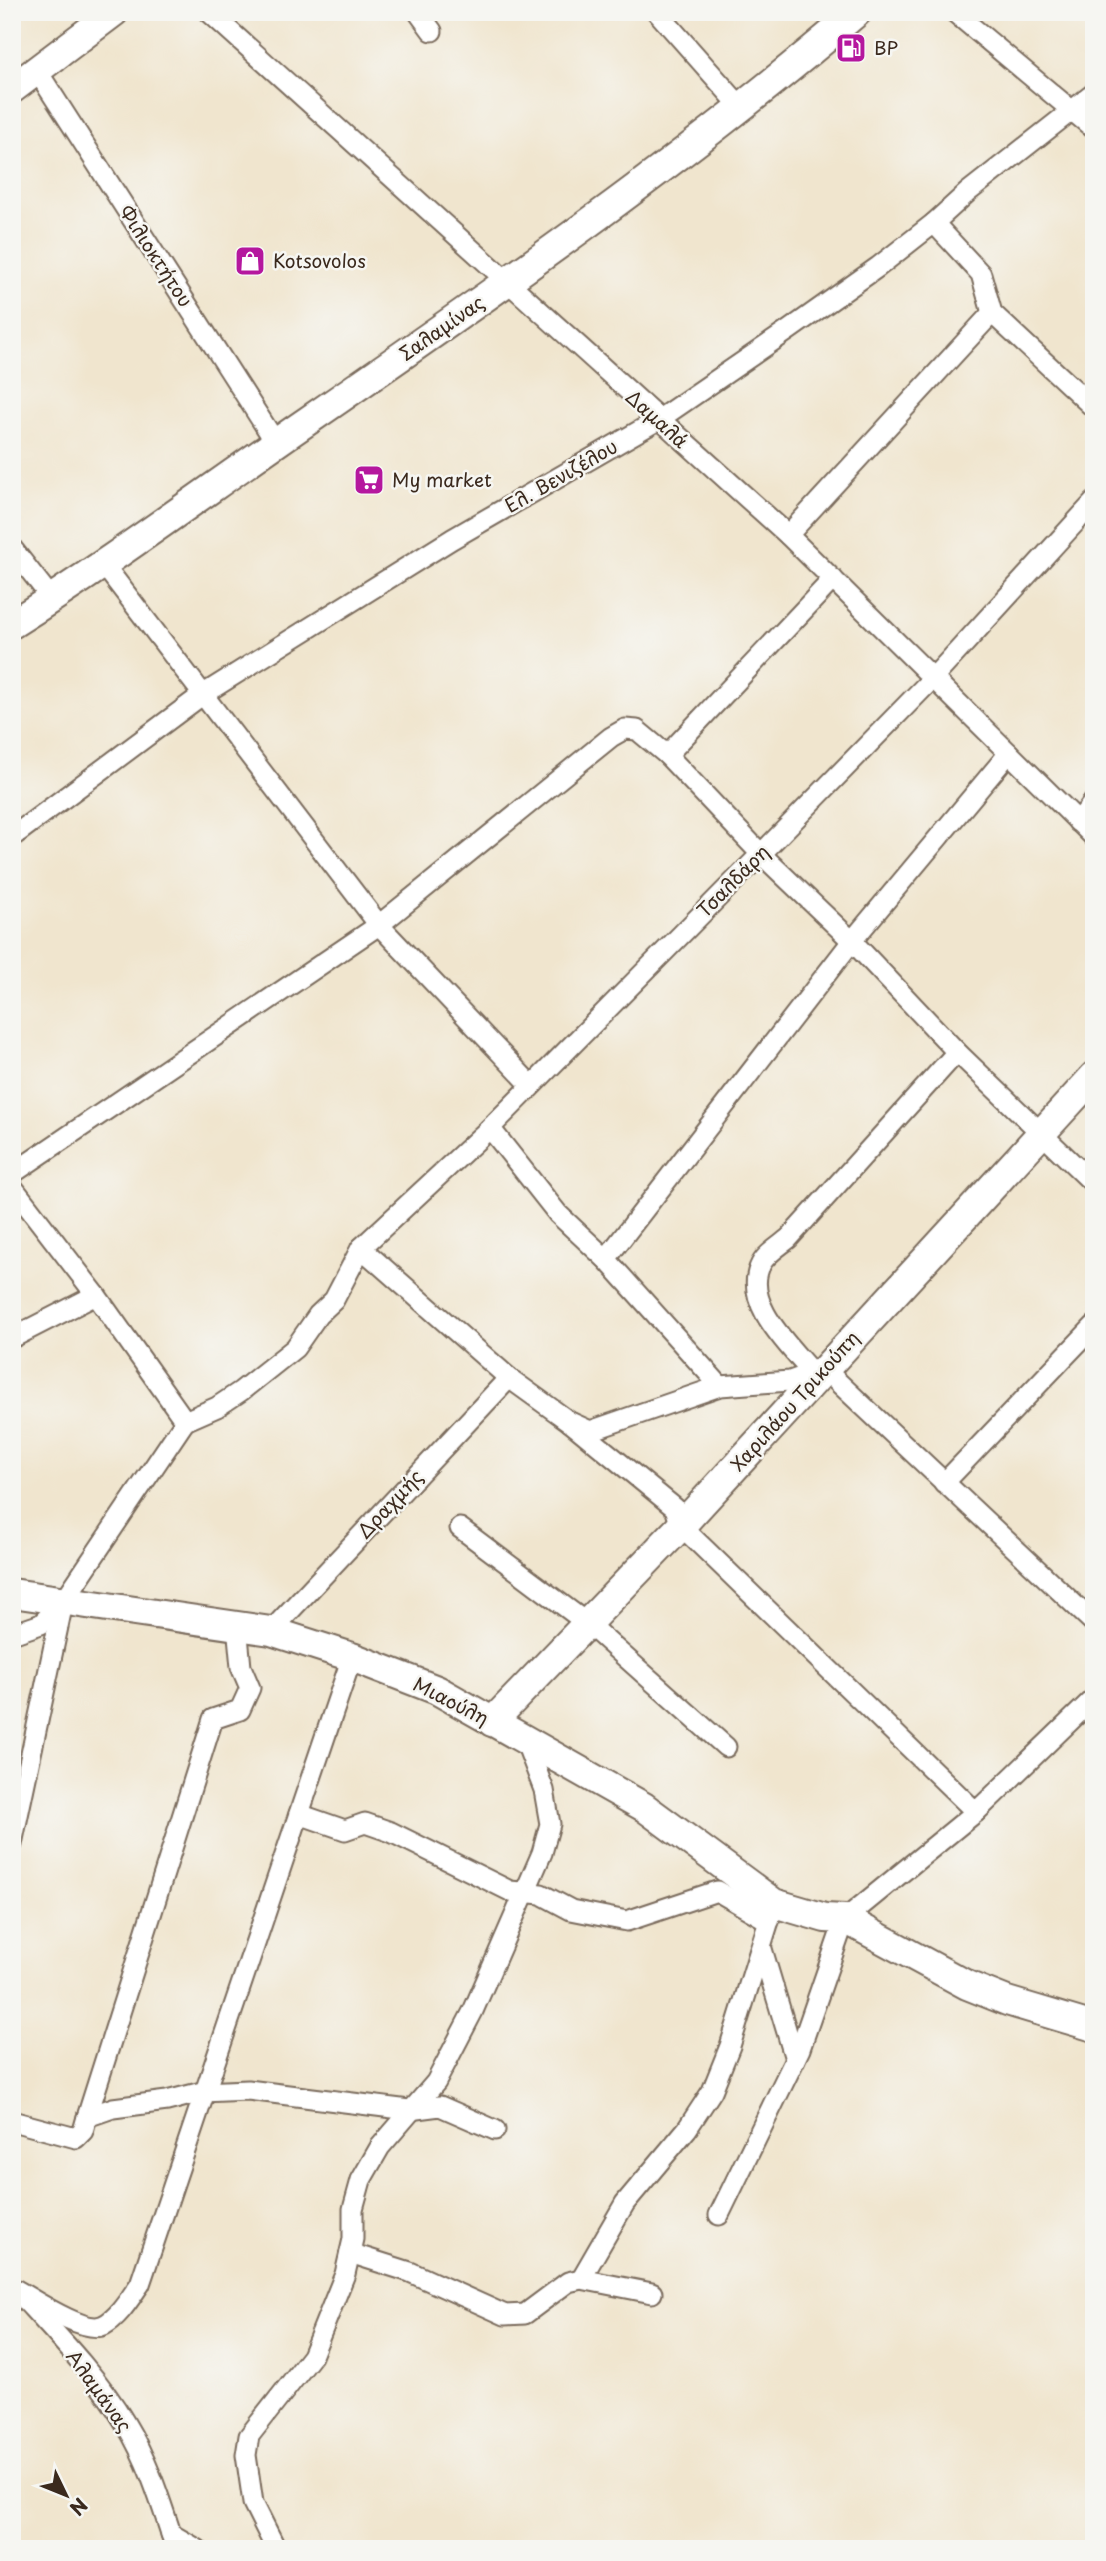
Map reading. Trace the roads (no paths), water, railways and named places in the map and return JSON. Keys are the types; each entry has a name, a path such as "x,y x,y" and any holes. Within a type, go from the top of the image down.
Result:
{"street":[{"path":"12,89 114,12"},
{"name":"Δαμαλά","path":"209,12 788,535 1094,837"},
{"path":"418,12 432,31"},
{"path":"657,12 741,107"},
{"name":"Σαλαμίνας","path":"12,624 104,565 506,282 741,107 857,12"},
{"path":"954,12 1094,129"},
{"name":"Φιλιοκτήτου","path":"36,69 276,443"},
{"name":"Ελ. Βενιζέλου","path":"12,837 202,695 452,539 658,420 878,267 1094,93"},
{"path":"934,223 981,274 992,313 1094,408"},
{"path":"788,535 992,313"},
{"name":"Τσαλδάρη","path":"185,1421 218,1406 241,1391 295,1348 318,1315 334,1300 361,1248 489,1128 761,854 934,677 1094,502"},
{"path":"12,548 52,599"},
{"path":"104,565 379,925 530,1084"},
{"path":"667,755 833,579"},
{"path":"12,1174 379,925 611,737 625,730 637,730 667,755 761,854 852,941 957,1052 1094,1184"},
{"path":"606,1259 852,941 1009,753"},
{"path":"1078,822 1094,801"},
{"path":"957,1052 789,1238 762,1263 755,1286 760,1303 818,1371 944,1483 1094,1623"},
{"name":"Χαριλάου Τρικούπη","path":"492,1722 681,1526 818,1371 1094,1076"},
{"path":"489,1128 558,1214 606,1259 720,1387"},
{"path":"12,1186 96,1296 185,1421 63,1602 41,1624 12,1634"},
{"path":"361,1248 509,1378 570,1422 675,1508 681,1526 975,1812"},
{"path":"12,1338 96,1296"},
{"path":"944,1483 1094,1326"},
{"path":"570,1422 590,1431 720,1387 790,1381 818,1371"},
{"name":"Δραχμής","path":"271,1631 509,1378"},
{"path":"460,1528 588,1624 726,1747"},
{"name":"Μιαούλη","path":"12,1593 271,1631 352,1657 437,1690 672,1825 747,1886 772,1912 845,1919 967,1985 1039,2012 1094,2027"},
{"path":"12,1844 63,1602"},
{"path":"12,2121 76,2138 83,2131 213,1719 240,1710 250,1688 241,1667 237,1625"},
{"path":"14,2288 71,2320 92,2328 103,2325 124,2307 140,2284 202,2092 352,1657"},
{"path":"719,2214 795,2059 845,1919 975,1812 1094,1698"},
{"path":"276,2549 253,2503 246,2455 248,2436 312,2356 334,2304 350,2253 354,2209 361,2180 380,2147 409,2110 436,2082 473,2011 542,1853 550,1824 544,1790 525,1740"},
{"path":"299,1814 345,1829 365,1823 391,1832 510,1891 541,1894 571,1910 627,1921 717,1891 772,1912 762,1949 712,2091 687,2129 625,2203 581,2279"},
{"path":"762,1949 795,2059"},
{"path":"87,2117 113,2108 167,2101 202,2092 248,2090 409,2110 440,2106 495,2130"},
{"path":"350,2253 410,2272 505,2315 525,2314 568,2282 581,2279 652,2293"},
{"name":"Αλαμάνας","path":"14,2288 74,2354 125,2423 156,2488 173,2541"},
{"path":"173,2541 197,2549"}],"place":[{"name":"BP","path":"851,48"},
{"name":"Kotsovolos","path":"250,261"},
{"name":"My market","path":"369,480"}]}
